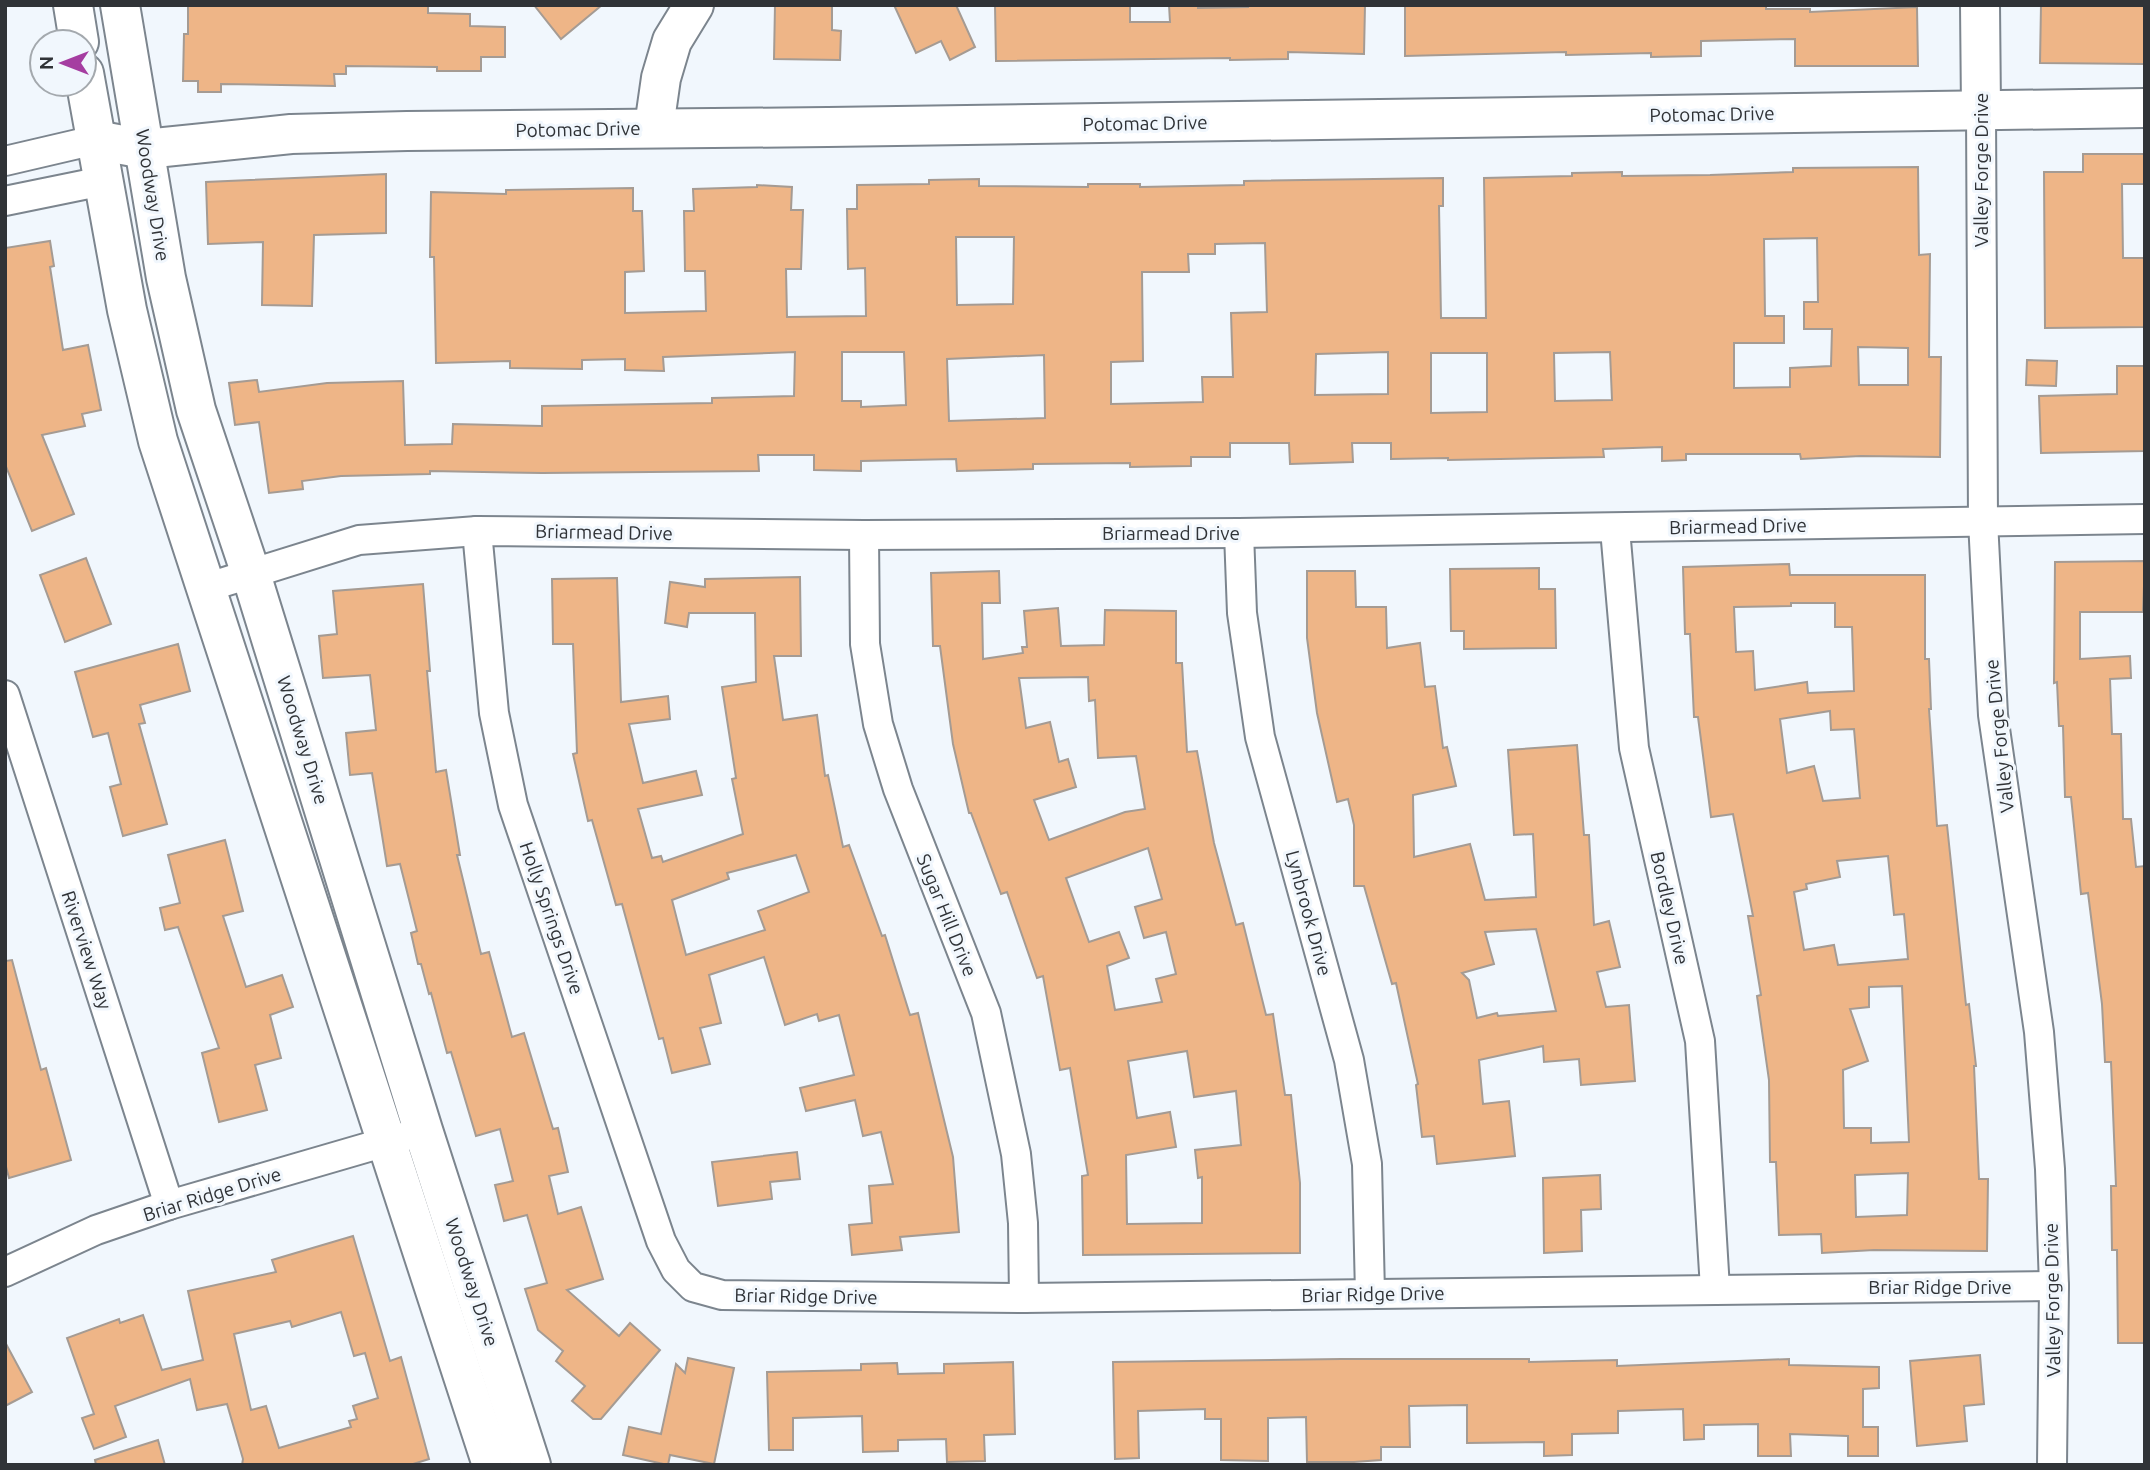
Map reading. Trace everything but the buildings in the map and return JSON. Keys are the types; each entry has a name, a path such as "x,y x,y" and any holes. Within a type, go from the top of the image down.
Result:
{"main road":[{"path":"73,5 77,28"},
{"name":"Woodway Drive","path":"120,5 166,278 196,410 251,574 531,1465"},
{"path":"654,127 661,78 672,41 694,5"},
{"name":"Valley Forge Drive","path":"1980,5 1981,110"},
{"name":"Woodway Drive","path":"88,98 127,310 158,441 492,1465"},
{"name":"Potomac Drive","path":"95,140 145,149 291,134 2145,108"},
{"path":"103,181 145,149"}],"street":[{"name":"Valley Forge Drive","path":"1981,110 1983,521 1993,715 2039,1032 2050,1169 2054,1286 2052,1465"},
{"name":"Potomac Drive","path":"5,161 95,140"},
{"path":"5,201 103,181"},
{"name":"Briarmead Drive","path":"205,588 359,540 477,531 864,535 1240,533 2145,519"},
{"name":"Bordley Drive","path":"1615,528 1634,748 1700,1041 1715,1289"},
{"name":"Holly Springs Drive","path":"477,531 494,713 513,805 661,1241 676,1270 692,1287"},
{"name":"Lynbrook Drive","path":"1240,533 1242,612 1260,737 1349,1060 1363,1138 1367,1164 1370,1294"},
{"name":"Sugar Hill Drive","path":"864,535 865,645 878,724 906,812 986,1013 1016,1154 1023,1223 1024,1298"},
{"name":"Riverview Way","path":"5,695 169,1205"},
{"name":"Briar Ridge Drive","path":"5,1272 96,1230 169,1205 424,1130"},
{"name":"Briar Ridge Drive","path":"692,1287 722,1295 1024,1298 2054,1286"}]}
